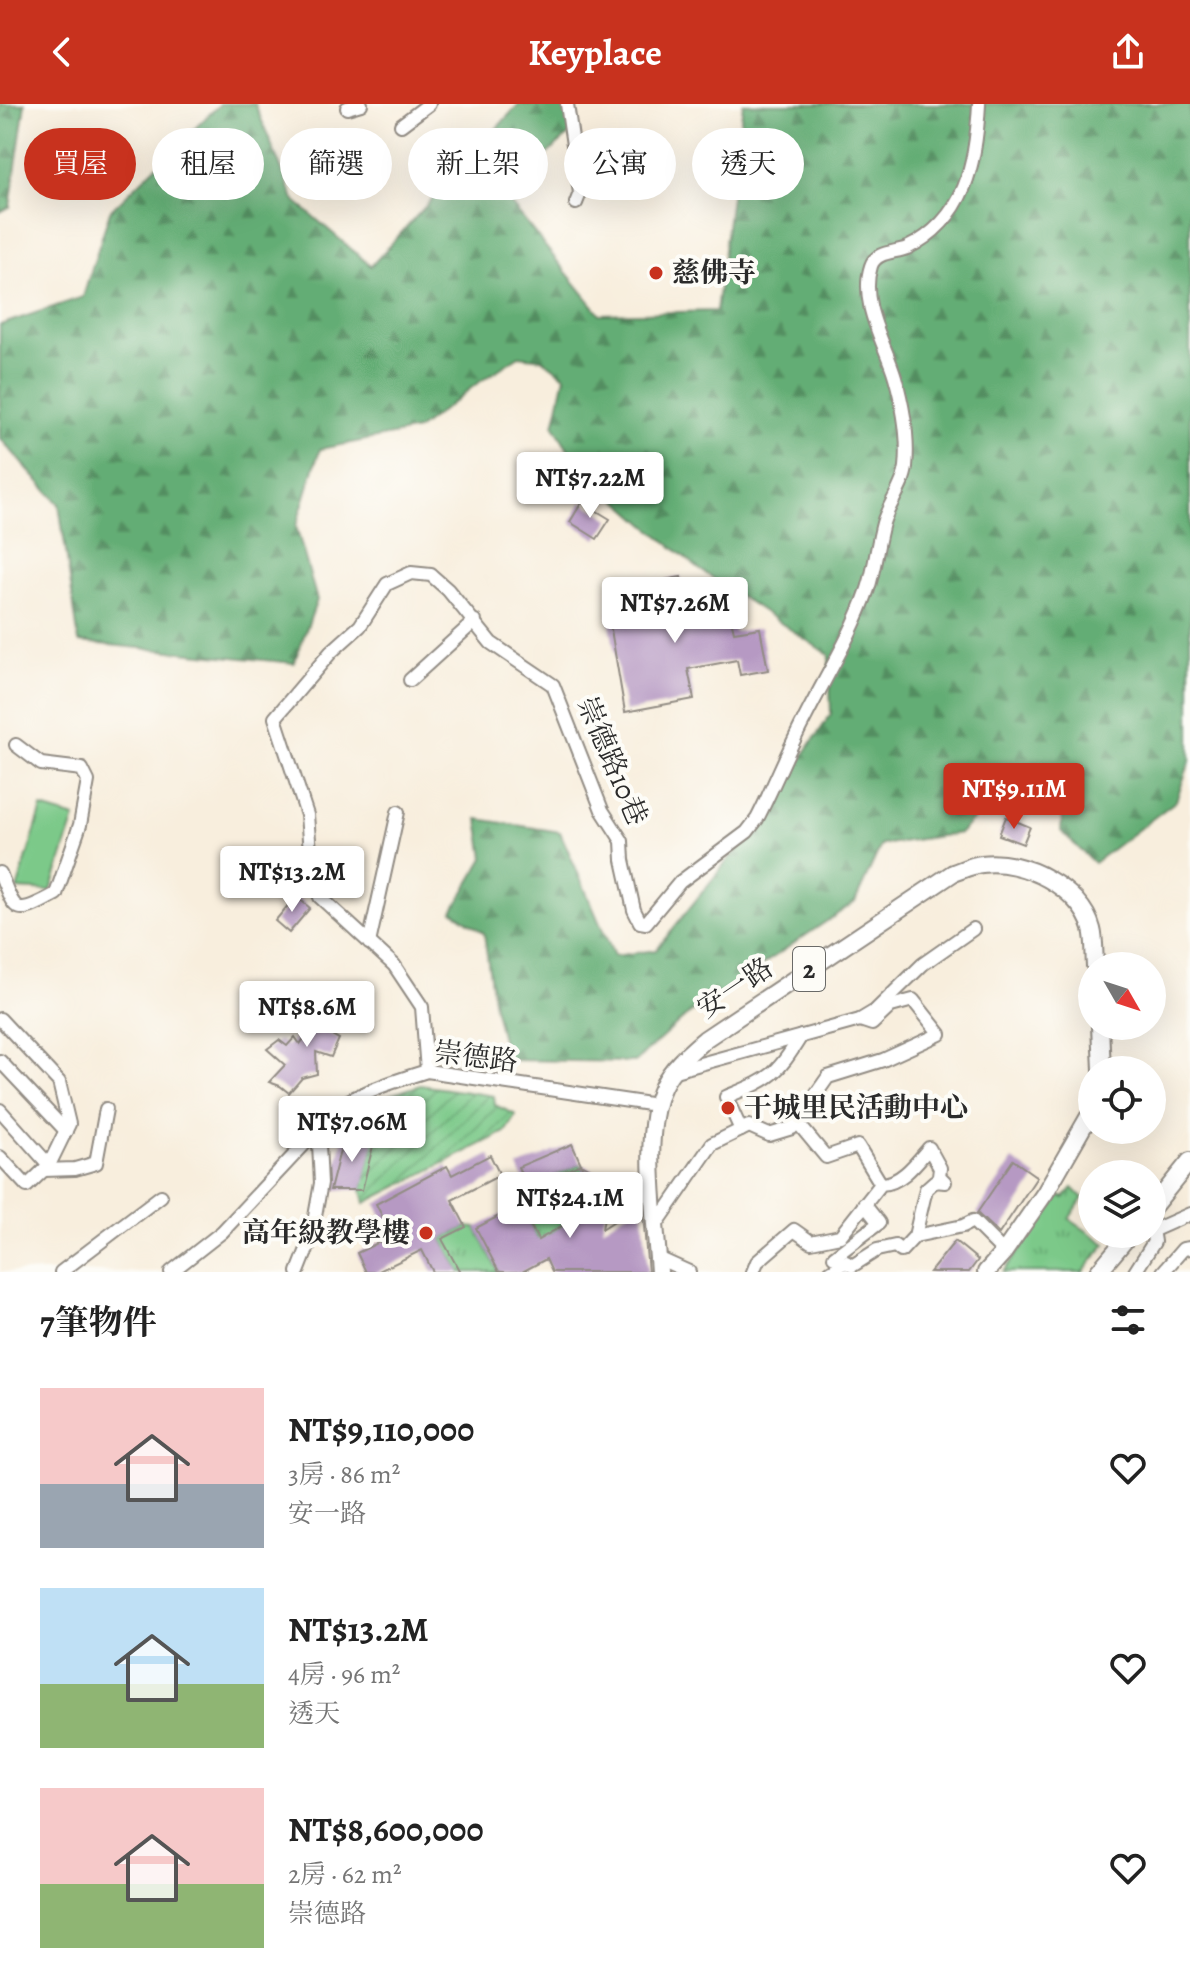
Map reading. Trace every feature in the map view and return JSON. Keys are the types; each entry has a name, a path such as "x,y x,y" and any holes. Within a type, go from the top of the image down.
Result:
{"main road":[{"name":"安一路","path":"658,1265 652,1131 656,1105 671,1072 692,1050 717,1031 953,873 984,863 1014,866 1042,876 1077,903 1092,929 1094,952"},
{"path":"986,1272 999,1247 1045,1193 1078,1135"},
{"path":"1166,1191 1190,1161"},
{"path":"1098,1272 1118,1248"}],"street":[{"path":"347,108 361,104"},
{"path":"401,125 429,104"},
{"path":"567,104 580,193 576,203"},
{"name":"崇德路10巷","path":"427,1071 422,1007 394,965 320,897 312,876 307,815 275,718 331,652 360,626 387,584 411,573 431,575 448,590 491,643 553,685 602,810 622,841 634,910 640,922 646,923 680,882 747,832 757,819 836,663 868,588 883,521 906,470 905,425 895,378 868,295 871,264 878,257 905,249 931,232 954,206 970,176 979,104"},
{"path":"410,680 475,621"},
{"path":"0,873 15,907 27,909 56,894 80,825 88,781 82,769 41,764 16,745"},
{"path":"369,943 398,812"},
{"path":"671,1072 860,1020 875,1011 923,964 973,929"},
{"path":"656,1225 712,1144 749,1126 769,1135 792,1128 828,1077 883,1060 940,1034 913,1000 891,1006 872,1024 860,1020"},
{"path":"0,1019 59,1082 69,1124 46,1168 27,1186 0,1157"},
{"path":"741,1130 726,1097 768,1079 781,1068 801,1036"},
{"path":"0,1061 66,1131"},
{"name":"崇德路","path":"171,1272 222,1232 327,1118 355,1097 427,1071 656,1105"},
{"path":"0,1110 46,1168 75,1169 96,1163 106,1109"},
{"path":"298,1272 311,1239 321,1183 319,1144 327,1118"},
{"path":"797,1122 826,1157 858,1146 881,1184"},
{"path":"753,1272 757,1262 794,1230 811,1242 840,1236 881,1184 887,1184 910,1170 929,1148 940,1168 939,1176 945,1182 935,1181 926,1189 915,1236 901,1251 895,1246 877,1250 852,1266 846,1262 835,1265"},
{"path":"61,1272 161,1196"},
{"path":"835,1265 879,1223 864,1204"},
{"path":"1166,1224 1190,1214"},
{"path":"915,1236 973,1221 999,1247"},
{"path":"821,1241 835,1265"},
{"path":"1135,1272 1150,1248"},
{"path":"1163,1272 1183,1249 1190,1248"},
{"path":"658,1265 689,1272"}],"green space":[{"path":"0,104 25,104 10,207 0,212"},
{"path":"220,104 255,104 280,166 280,200 294,200 371,266 431,200 508,200 600,314 716,311 730,200 804,200 804,128 740,128 743,104 1190,104 1190,761 1176,801 1094,863 1061,831 1065,791 1037,763 1009,783 960,833 881,845 855,902 685,1017 635,1062 507,1060 494,1006 484,933 453,911 484,858 478,819 560,832 614,956 656,950 757,824 831,714 829,655 699,569 578,465 554,426 565,376 542,359 519,356 417,430 320,449 296,526 317,600 294,663 79,642 59,504 0,438 0,325 83,297 110,211 121,200 136,200 136,186 152,170 152,200 264,200 264,128 195,128"},
{"path":"519,104 574,104 575,128 564,128 564,139 548,153 548,128 497,128"},
{"path":"42,808 75,818 51,891 17,889"},
{"path":"420,1085 494,1096 495,1105 516,1115 505,1132 365,1203 362,1190 373,1142 344,1135 391,1095"},
{"path":"581,1164 592,1208 550,1233 561,1254 548,1262 516,1195"},
{"path":"1073,1188 1078,1193 1078,1206 1069,1219 1078,1225 1078,1248 1103,1248 1083,1272 1003,1272 1060,1196 1064,1198"},
{"path":"466,1227 476,1228 499,1272 460,1272 442,1239"}],"building":[{"path":"582,502 610,519 597,539 570,522"},
{"path":"681,577 685,597 704,593 710,623 731,619 734,632 760,628 768,670 740,675 737,660 688,669 694,699 625,712 608,612 646,604 643,584"},
{"path":"1006,817 1030,827 1023,844 999,835"},
{"path":"296,896 310,908 289,933 275,921"},
{"path":"323,998 349,1019 328,1033 339,1039 331,1057 316,1052 317,1074 302,1078 289,1093 269,1082 285,1065 267,1049 279,1040 287,1046 295,1037 300,1044 323,1013 317,1008"},
{"path":"344,1135 374,1142 362,1190 330,1190"},
{"path":"572,1144 581,1164 527,1188 518,1167"},
{"path":"490,1155 500,1175 452,1200 466,1227 442,1239 460,1272 433,1272 422,1250 377,1272 366,1272 357,1253 392,1236 376,1204 447,1166 452,1175"},
{"path":"1013,1160 1037,1177 999,1234 977,1213"},
{"path":"581,1164 596,1172 607,1202 602,1229 642,1203 648,1272 552,1272 546,1259 522,1272 499,1272 476,1228 520,1205 538,1240 592,1208"},
{"path":"955,1241 978,1260 969,1272 930,1272"}],"place":[{"name":"慈佛寺","path":"656,273"},
{"name":"干城里民活動中心","path":"728,1108"},
{"name":"高年級教學樓","path":"426,1233"}]}
